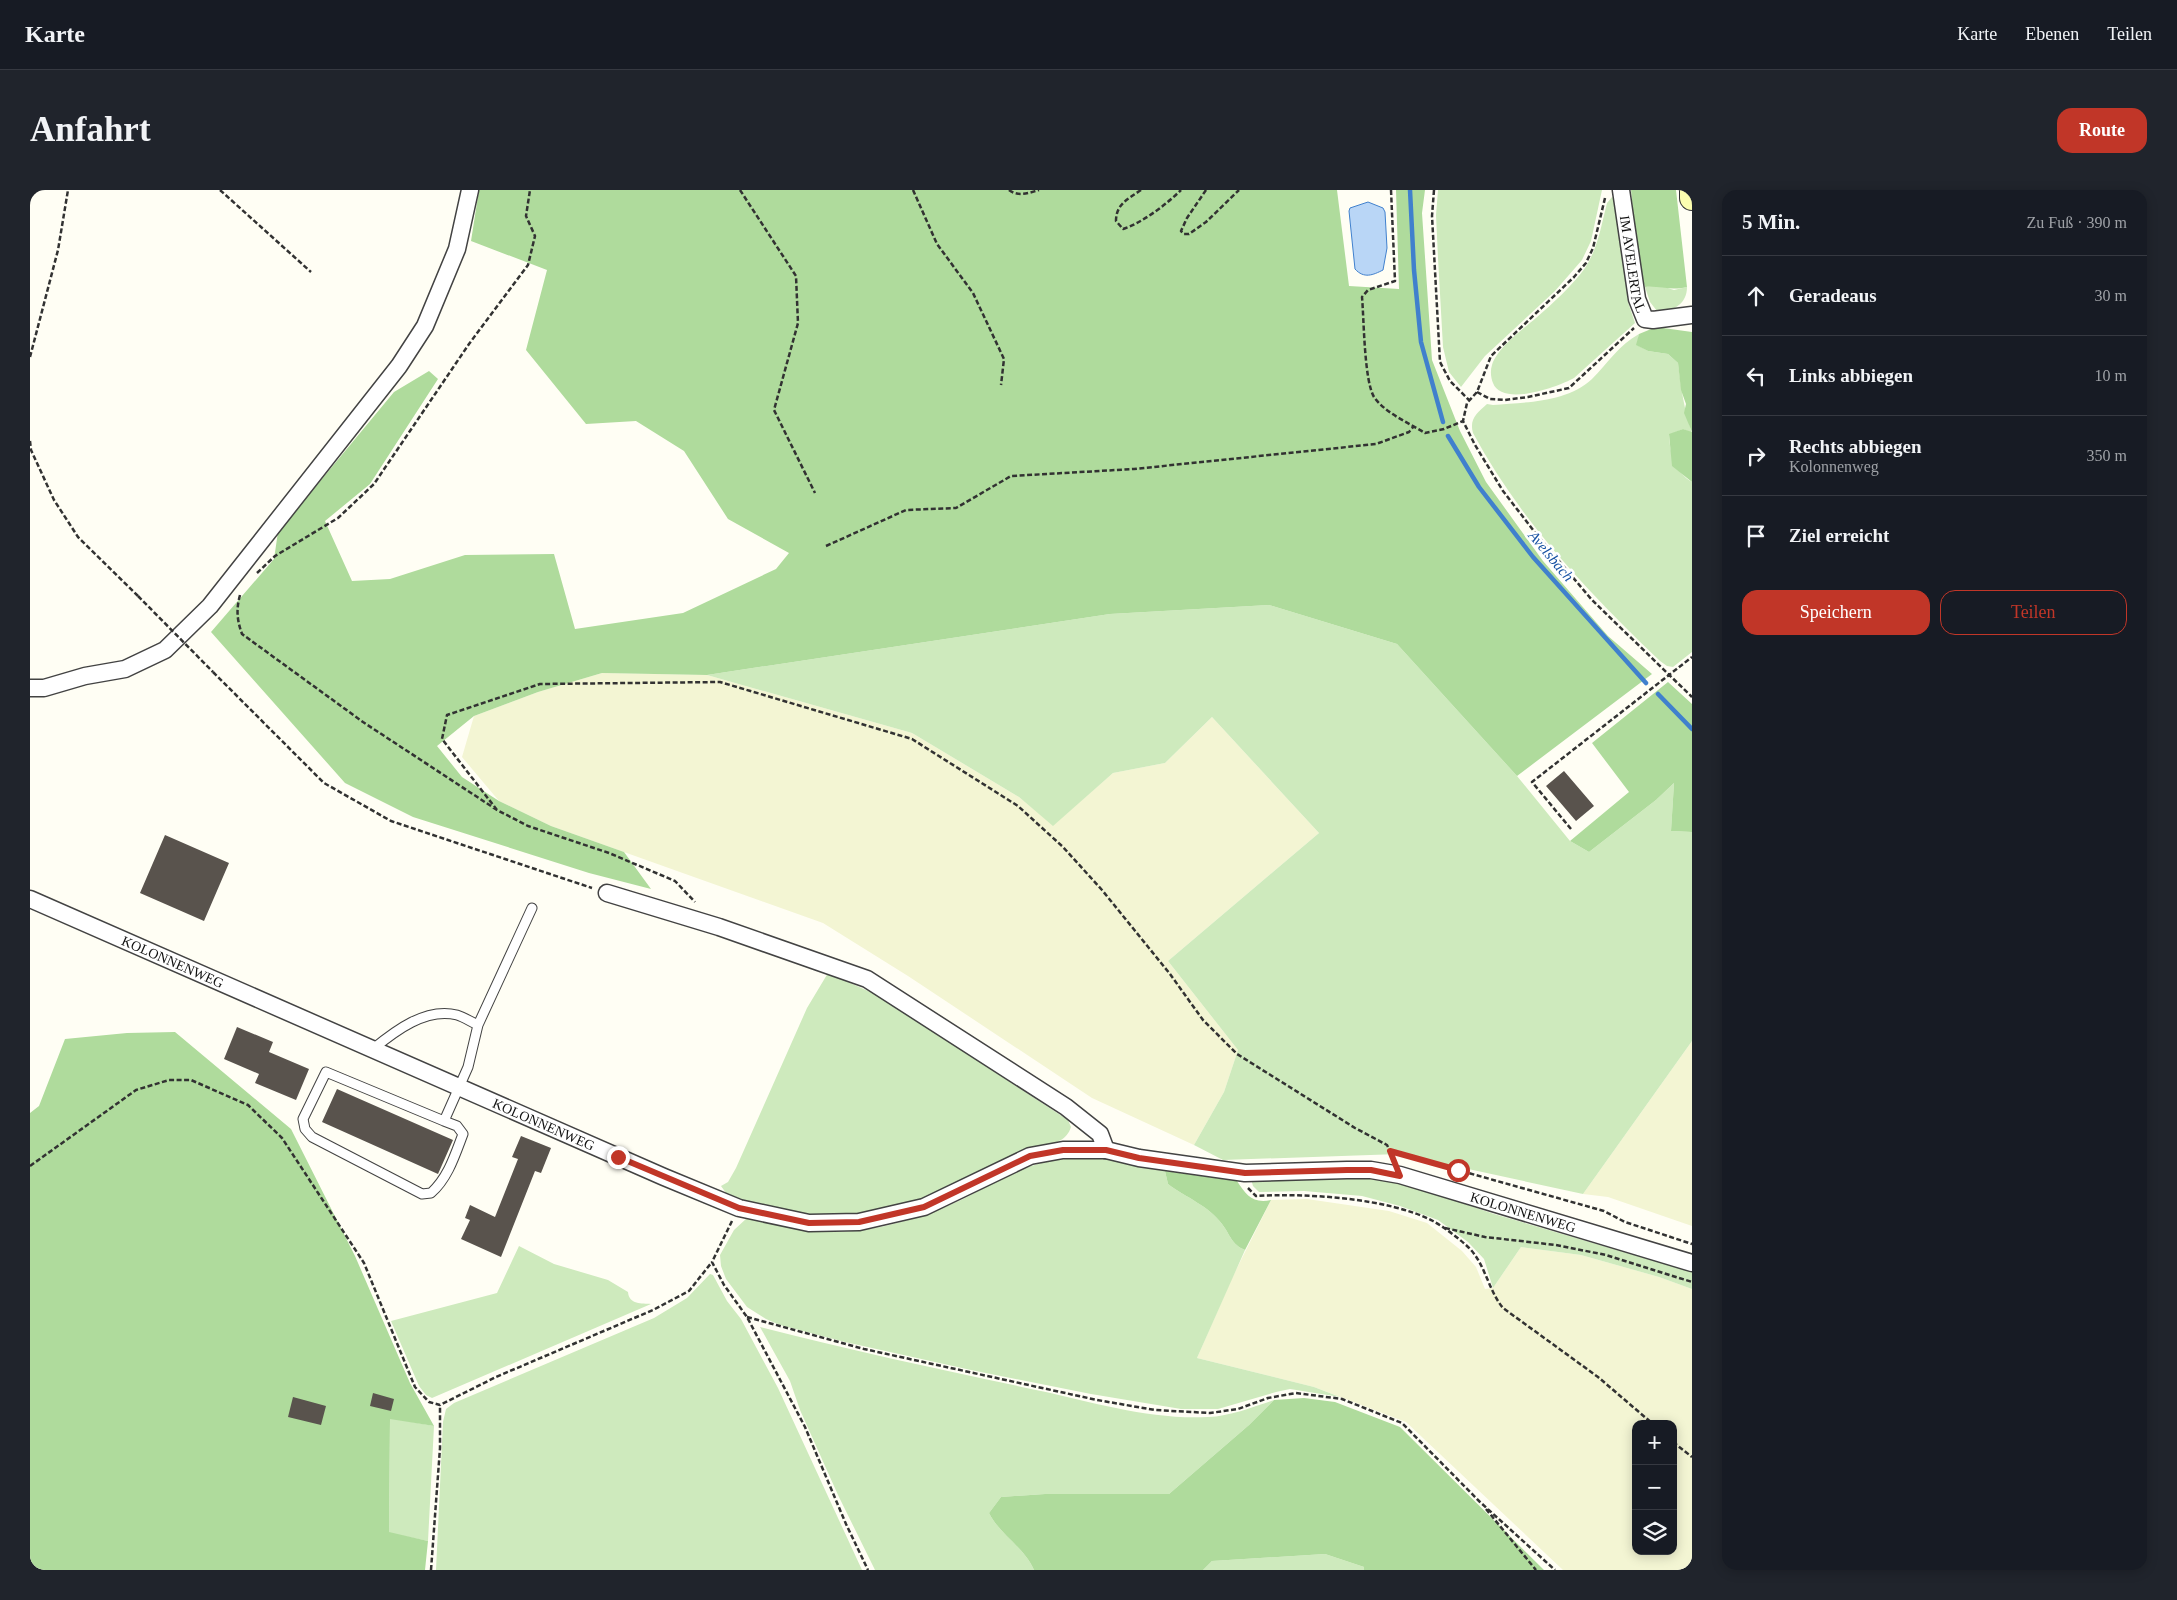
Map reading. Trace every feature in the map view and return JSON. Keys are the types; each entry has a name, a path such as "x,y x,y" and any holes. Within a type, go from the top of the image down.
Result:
{"main road":[{"path":"1692,190 1692,198"}],"street":[{"path":"30,688 44,688 85,676 125,669 165,650 210,606 399,366 424,326 456,249 470,190"},
{"name":"IM AVELERTAL","path":"1615,191 1637,299 1645,319 1653,320 1692,315"},
{"path":"607,893 718,927 867,979 974,1046 1066,1107 1100,1134 1106,1150"},
{"name":"KOLONNENWEG","path":"30,899 739,1208 809,1223 859,1222 924,1207 1030,1156 1063,1150 1106,1150 1139,1158 1245,1173 1371,1170 1400,1176 1692,1263"}],"lane":[{"path":"444,1122 468,1067 478,1025 532,908"},
{"path":"373,1049 393,1032 412,1022 436,1014 457,1015 478,1025"},
{"path":"326,1072 444,1122 457,1126 463,1134 451,1165 439,1186 431,1193 422,1194 312,1137 305,1129 303,1118 326,1072"}],"path":[{"path":"30,357 58,250 68,190"},
{"path":"220,190 311,272"},
{"path":"255,576 275,556 338,518 374,484 469,344 528,265 535,236 526,216 530,190"},
{"path":"740,190 796,276 798,324 774,410 815,493"},
{"path":"913,190 938,244 973,293 1004,359 1001,385"},
{"path":"1009,190 1014,194 1039,190"},
{"path":"1141,190 1121,204 1116,212 1116,221 1123,229 1132,226 1170,200 1181,190"},
{"path":"1206,190 1187,218 1181,231 1184,234 1189,234 1206,222 1239,190"},
{"path":"1391,190 1395,281 1368,290 1362,297 1369,383 1375,397 1390,411 1425,433 1444,430 1463,421"},
{"path":"1434,190 1432,216 1440,362 1450,380 1468,400"},
{"path":"1615,191 1602,207 1593,248 1586,263 1574,277 1491,356 1477,392 1468,400 1463,421 1503,491 1537,535 1592,600 1692,697"},
{"path":"1477,392 1490,399 1505,400 1528,398 1569,388 1645,319"},
{"path":"826,546 906,510 956,508 1011,476 1134,469 1376,444 1409,432 1414,426"},
{"path":"30,441 31,450 54,500 78,537 324,783 361,806 392,821 607,893"},
{"path":"242,589 236,607 237,619 242,634 363,722 497,810 528,826 609,853 675,881 718,927"},
{"path":"1571,829 1532,782 1692,657"},
{"path":"497,810 442,739 447,715 540,684 720,682 912,739 1018,806 1063,847 1108,897 1170,974 1203,1020 1237,1054 1355,1128 1387,1145 1400,1176"},
{"path":"30,1166 136,1090 169,1080 191,1080 248,1105 282,1138 364,1264 415,1387 429,1402 440,1405 504,1374 653,1310 689,1291 712,1262 739,1208"},
{"path":"1390,1151 1604,1211 1625,1222 1692,1244"},
{"path":"1245,1173 1248,1188 1256,1196 1288,1194 1342,1198 1386,1206 1433,1221 1468,1246 1478,1260 1494,1298 1503,1308 1598,1377 1648,1420"},
{"path":"1443,1228 1485,1237 1556,1245 1606,1255 1692,1282"},
{"path":"712,1262 724,1285 747,1317 805,1427 846,1524 868,1570"},
{"path":"747,1317 864,1349 1098,1400 1154,1410 1210,1413 1238,1409 1268,1398 1296,1393 1342,1399 1402,1423 1480,1502 1555,1570"},
{"path":"431,1570 440,1448 440,1405"},
{"path":"1677,1445 1692,1457"},
{"path":"1480,1502 1536,1570"}],"green space":[{"path":"479,190 1337,190 1349,286 1399,289 1396,190 1425,190 1422,213 1432,360 1460,431 1486,482 1543,561 1608,636 1652,674 1517,776 1397,644 1269,605 1110,614 707,675 602,673 538,692 474,716 437,746 462,777 499,801 551,826 624,852 651,889 589,873 413,817 345,783 211,632 274,559 278,532 394,392 429,371 438,379 370,484 325,521 352,581 390,579 465,555 554,554 575,629 683,613 776,569 789,553 728,519 684,451 636,421 586,424 526,350 547,270 471,241"},
{"path":"1438,190 1602,190 1591,241 1582,260 1555,291 1485,356 1461,387 1449,372 1443,347 1436,215"},
{"path":"1631,190 1676,190 1687,287 1676,289 1645,287 1638,263"},
{"path":"1612,197 1616,200 1628,302 1635,323 1574,378 1566,382 1531,393 1507,394 1498,390 1493,383 1491,367 1499,352 1562,294 1585,268 1596,245 1607,203"},
{"path":"1661,286 1674,290 1687,287 1685,298 1674,308 1657,311 1650,302 1645,287"},
{"path":"1656,327 1692,332 1692,432 1684,413 1686,404 1681,390 1678,363 1668,354 1648,351 1636,345 1639,334"},
{"path":"1639,334 1637,345 1648,351 1668,354 1678,363 1685,407 1692,433 1683,429 1669,435 1675,462 1681,473 1692,482 1692,652 1673,667 1667,666 1660,661 1633,635 1581,582 1557,554 1512,496 1473,433 1472,428 1473,420 1487,404 1545,400 1570,393 1582,387 1592,379 1619,349"},
{"path":"1683,429 1692,432 1692,482 1672,466 1669,434"},
{"path":"1269,605 1397,644 1517,776 1570,841 1589,852 1656,800 1674,783 1671,831 1692,832 1692,1041 1583,1194 1399,1154 1223,1160 1194,1145 1224,1092 1238,1050 1168,961 1319,833 1212,717 1165,763 1113,773 1053,826 1019,797 912,733 707,675 1110,614"},
{"path":"602,673 707,675 912,733 1019,797 1053,825 1113,773 1165,763 1212,717 1319,833 1168,961 1238,1050 1224,1092 1194,1145 1092,1098 908,976 823,923 551,826 499,801 462,757 474,716 538,692"},
{"path":"1668,682 1692,704 1692,832 1671,831 1674,783 1656,800 1589,852 1570,841 1629,792 1592,743"},
{"path":"828,973 877,995 1068,1120 1071,1127 1067,1135 1057,1142 916,1202 861,1215 812,1216 749,1202 726,1193 721,1186 728,1182 736,1168 807,1008"},
{"path":"175,1032 291,1129 355,1256 410,1383 434,1426 390,1419 389,1532 428,1541 425,1570 30,1570 30,1113 39,1106 65,1039 127,1033"},
{"path":"1692,1041 1692,1226 1608,1197 1583,1194"},
{"path":"1074,1157 1120,1161 1165,1171 1168,1184 1217,1218 1234,1242 1245,1250 1197,1358 1314,1387 1340,1397 1290,1389 1218,1409 1181,1409 1091,1394 971,1370 845,1342 780,1325 747,1307 726,1279 721,1266 720,1255 734,1230 747,1218 814,1231 833,1232 871,1229 908,1220 944,1207 967,1197 999,1178 1021,1169"},
{"path":"1165,1171 1237,1181 1251,1197 1259,1201 1271,1200 1245,1250 1234,1242 1222,1224 1210,1212 1168,1184"},
{"path":"1367,1176 1415,1187 1494,1214 1692,1272 1692,1289 1659,1277 1581,1255 1521,1247 1493,1288 1484,1259 1468,1242 1438,1220 1400,1206 1362,1196 1304,1191 1259,1192 1253,1186 1251,1179"},
{"path":"1307,1199 1389,1211 1427,1223 1462,1251 1476,1267 1485,1289 1493,1288 1521,1247 1581,1255 1659,1277 1692,1289 1692,1570 1563,1570 1406,1422 1314,1387 1197,1358 1232,1278 1271,1200"},
{"path":"519,1246 554,1264 608,1280 628,1292 633,1301 651,1304 432,1398 426,1395 419,1386 391,1321 497,1293"},
{"path":"710,1274 713,1275 727,1301 741,1319 778,1388 862,1570 436,1570 443,1422 446,1409 454,1403 654,1318 687,1298"},
{"path":"760,1327 1103,1405 1166,1416 1208,1417 1225,1415 1274,1400 1249,1425 1169,1494 1045,1494 1001,1497 989,1513 999,1528 1024,1554 1034,1570 875,1570 838,1495 800,1410 790,1381"},
{"path":"1304,1398 1335,1402 1400,1427 1544,1570 1364,1570 1364,1567 1325,1554 1212,1561 1203,1570 1034,1570 1024,1554 999,1528 989,1513 1001,1497 1045,1494 1169,1494 1249,1425 1274,1400"},
{"path":"390,1418 434,1426 428,1541 389,1533"},
{"path":"1325,1554 1364,1567 1364,1570 1203,1570 1212,1561"}],"water":[{"path":"1368,202 1383,208 1385,212 1387,248 1383,270 1365,275 1355,269 1349,211 1350,208"}],"building":[{"path":"1564,771 1594,806 1576,821 1546,786"},
{"path":"165,835 229,863 204,921 140,893"},
{"path":"237,1027 273,1042 269,1052 309,1069 296,1100 255,1083 259,1074 224,1059"},
{"path":"337,1089 453,1140 438,1174 322,1122"},
{"path":"521,1136 551,1148 541,1173 535,1171 501,1257 461,1239 470,1220 465,1218 470,1205 495,1217 518,1159 512,1157"},
{"path":"373,1393 394,1399 391,1411 370,1406"},
{"path":"293,1397 326,1406 321,1425 288,1417"}],"waterway":[{"name":"Avelsbach","path":"1410,190 1414,270 1421,342 1443,422"},
{"name":"Avelsbach","path":"1448,436 1479,487 1533,557 1646,683"},
{"name":"Avelsbach","path":"1658,694 1692,729"}],"route":[{"path":"618,1157 739,1208 768,1216 809,1223 859,1222 924,1207 1030,1156 1063,1150 1106,1150 1139,1158 1245,1173 1371,1170 1400,1176 1390,1151 1458,1170"}]}
